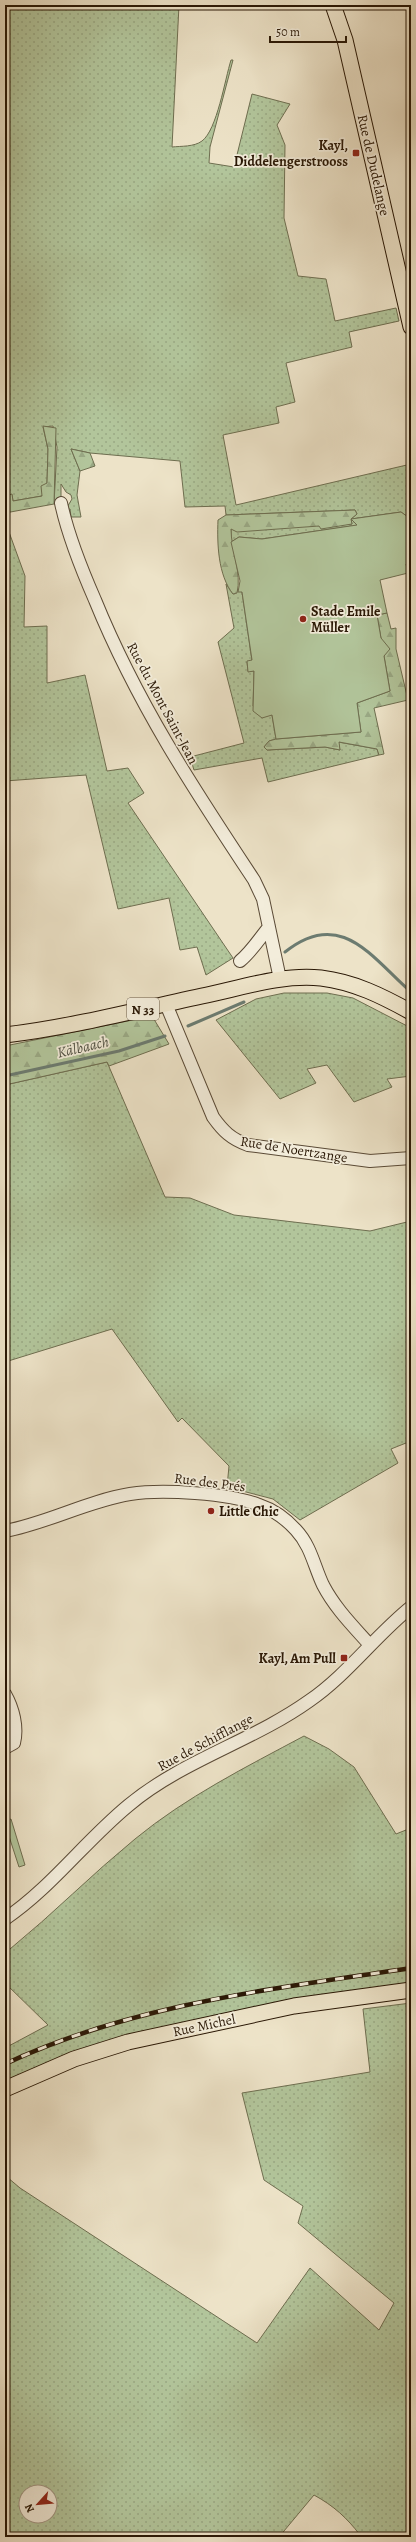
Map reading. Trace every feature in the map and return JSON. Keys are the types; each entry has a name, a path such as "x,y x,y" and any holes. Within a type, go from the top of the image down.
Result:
{"main road":[{"name":"Rue de Dudelange","path":"333,5 345,40 411,327"},
{"name":"N 33","path":"5,1035 166,1004 280,979 319,978 336,980 383,996 411,1012"},
{"name":"Rue Michel","path":"5,2089 74,2059 128,2042 294,2006 411,1990"}],"street":[{"name":"Rue du Mont Saint-Jean","path":"61,503 65,522 85,576 112,641 148,713 178,765 254,880 263,899 280,979"},
{"path":"240,961 250,953 258,939 269,927"},
{"name":"Rue de Noertzange","path":"166,1004 213,1117 233,1139 248,1144 370,1161 411,1158"},
{"name":"Rue des Prés","path":"5,1531 25,1527 131,1494 156,1492 233,1498 260,1505 283,1517 298,1532 310,1550 322,1584 335,1606 369,1644"},
{"name":"Rue de Schifflange","path":"5,1919 40,1893 129,1805 191,1763 283,1717 309,1702 328,1686 369,1644 411,1607"},
{"path":"5,1694 9,1701 17,1732 14,1743 5,1748"}],"green space":[{"path":"5,5 179,5 172,147 187,146 199,143 207,135 216,116 231,60 233,60 210,147 209,163 234,167 252,94 290,104 277,125 285,145 284,218 298,276 326,279 335,321 396,308 399,321 349,332 352,347 286,363 295,402 276,407 279,423 223,435 236,505 411,464 411,520 408,521 408,517 401,512 351,519 357,514 355,510 226,515 225,506 185,507 180,461 90,453 71,449 80,471 77,495 81,517 71,517 70,509 66,509 72,499 71,495 66,492 61,484 61,503 54,504 57,447 53,426 43,427 48,449 47,483 42,496 13,501 12,495 5,496"},
{"path":"43,426 56,428 54,504 5,513 5,496 12,494 13,501 42,496 41,486 47,483 48,449"},
{"path":"71,449 90,453 95,466 80,471"},
{"path":"355,510 357,514 351,519 352,524 321,529 319,526 237,532 231,529 238,578 237,593 233,594 221,569 218,549 218,520 226,515"},
{"path":"401,512 408,517 411,562 406,564 408,573 380,580 387,613 377,615 381,638 390,649 384,656 390,691 357,703 361,732 276,739 272,715 262,718 253,711 254,671 248,672 247,661 252,660 242,592 238,592 240,581 231,542 239,537 262,539 357,525 351,519"},
{"path":"351,519 358,525 262,539 239,537 231,542 231,528 352,524"},
{"path":"5,521 25,576 24,627 47,626 47,683 85,675 107,771 128,768 144,793 128,803 233,958 206,975 197,947 180,950 169,898 118,909 86,775 5,781"},
{"path":"226,584 233,594 238,590 242,592 252,661 247,662 248,671 254,671 253,706 272,715 276,739 269,741 264,747 267,750 325,747 340,750 338,742 377,749 379,755 268,782 262,758 194,770 190,757 244,743 218,642 234,628"},
{"path":"387,613 391,629 396,628 396,649 408,700 374,708 384,754 379,755 377,749 339,742 340,750 325,747 267,750 264,747 269,741 276,739 361,732 357,703 390,691 377,615"},
{"path":"284,993 327,993 353,998 411,1028 411,1076 387,1079 392,1087 354,1102 327,1065 307,1069 316,1083 280,1099 216,1020 256,999"},
{"path":"152,1016 169,1044 109,1066 107,1062 5,1085 5,1046"},
{"path":"107,1062 165,1197 190,1198 234,1215 370,1231 411,1221 411,1441 391,1449 398,1463 300,1520 273,1499 227,1487 229,1466 182,1418 178,1422 112,1329 5,1362 5,1085"},
{"path":"304,1736 329,1749 354,1767 396,1834 411,1828 411,1985 222,2018 5,2085 5,2048 48,2025 5,1983 5,1945 10,1949 119,1852 175,1810 217,1783"},
{"path":"11,1819 25,1865 19,1867 5,1824 5,1821"},
{"path":"411,2003 411,2537 359,2537 360,2535 340,2513 314,2495 279,2537 5,2537 5,2179 7,2177 20,2188 257,2343 310,2268 379,2330 394,2303 298,2223 303,2206 264,2180 242,2093 370,2072 363,2009"}],"waterway":[{"name":"Kälbaach","path":"285,952 305,939 323,934 339,936 354,942 369,953 411,992"},
{"name":"Kälbaach","path":"188,1026 244,1002"},
{"name":"Kälbaach","path":"5,1076 119,1051 165,1036"}],"railway":[{"path":"5,2064 54,2044 103,2027 153,2013 204,2001 307,1983 411,1968"}],"place":[{"name":"Kayl, Diddelengerstrooss","path":"356,153"},
{"name":"Stade Emile Müller","path":"303,619"},
{"name":"Little Chic","path":"211,1511"},
{"name":"Kayl, Am Pull","path":"344,1658"}]}
